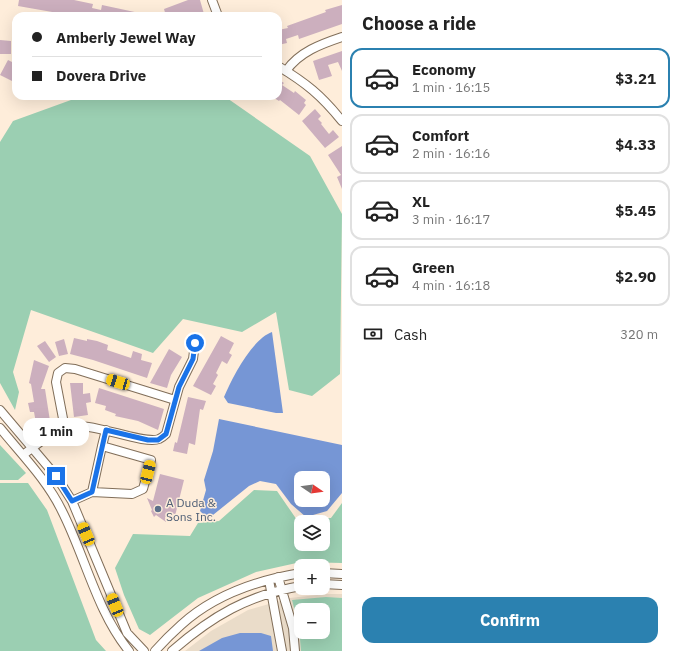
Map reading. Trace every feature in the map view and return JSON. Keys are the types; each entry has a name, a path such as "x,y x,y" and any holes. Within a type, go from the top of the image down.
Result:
{"street":[{"path":"212,0 216,12"},
{"path":"286,71 294,60 320,45 342,37"},
{"path":"282,68 324,98 342,121"},
{"path":"23,455 51,434 65,428 77,426 106,430 148,440 158,440 166,434 175,400 193,359 195,343"},
{"path":"65,428 56,382 58,373 65,368 75,369 175,400"},
{"path":"0,410 33,447 56,476 72,501 127,633 144,651"},
{"path":"0,428 45,482 62,510 106,616 120,640 129,651"},
{"path":"92,492 106,430"},
{"path":"72,501 92,492 132,494 140,492 145,485 151,460 103,442"},
{"path":"330,573 342,574"},
{"path":"154,651 182,624 214,602 244,587 278,577 294,574"},
{"path":"278,577 293,628 295,651"},
{"path":"269,580 282,651"},
{"path":"330,584 342,585"},
{"path":"172,651 196,630 222,613 247,601 294,587"}],"shaded area":[{"path":"342,594 342,651 185,651 211,631 248,610 290,598"}],"green space":[{"path":"71,100 230,100 310,156 342,214 340,374 312,396 289,390 276,312 242,332 183,319 153,353 31,310 13,372 19,392 15,410 0,383 0,142 13,121"},
{"path":"0,445 26,473 18,480 0,480"},
{"path":"0,483 28,483 47,510 96,640 106,651 0,651"},
{"path":"254,490 277,491 294,516 294,551 330,551 330,518 342,503 342,563 330,563 330,559 294,559 294,564 256,572 198,598 150,635 139,629 124,595 115,568 133,534 190,536 198,523 219,521"},
{"path":"326,597 342,598 342,651 301,651 300,639 330,639 330,603 294,603 294,608 292,600"}],"water":[{"path":"272,332 283,413 276,413 228,403 224,397 244,360 257,342"},
{"path":"219,419 342,445 342,493 327,511 313,515 304,515 294,507 330,507 330,471 294,471 294,507 276,484 260,481 249,486 208,519 200,511 206,490 204,480 213,451"},
{"path":"240,633 261,633 271,636 273,651 199,651 222,638"}],"building":[{"path":"19,0 74,0 93,4 92,8 101,10 102,5 135,12 52,12 18,6"},
{"path":"188,0 200,0 203,12 165,12 164,9"},
{"path":"342,5 342,24 299,39 298,35 286,39 287,43 282,44 282,29 326,12 325,10"},
{"path":"0,40 11,41 11,54 0,54"},
{"path":"342,51 342,71 338,62 328,65 332,76 319,80 313,61"},
{"path":"8,60 12,62 12,81 0,75"},
{"path":"282,85 294,93 295,91 306,100 304,103 306,105 299,115 280,100 282,100"},
{"path":"315,109 321,116 318,119 329,134 333,130 339,137 325,148 302,121"},
{"path":"342,146 342,189 337,177 341,175 328,155"},
{"path":"221,336 234,343 229,353 232,355 227,364 222,361 216,373 218,375 213,384 216,386 211,395 193,386"},
{"path":"74,338 87,341 87,339 97,341 108,345 107,350 131,358 133,351 142,354 141,360 152,363 147,378 70,354"},
{"path":"64,339 68,354 59,356 55,342"},
{"path":"45,341 56,357 49,362 37,346"},
{"path":"169,349 182,357 171,375 167,388 150,383"},
{"path":"34,360 49,366 41,389 45,389 50,421 36,423 34,412 30,412 28,403 34,402 31,384 29,383"},
{"path":"70,383 83,383 83,394 90,393 91,402 86,403 88,415 74,417"},
{"path":"99,388 164,409 158,430 138,421 115,416 116,414 105,410 106,406 95,403"},
{"path":"188,397 206,401 203,410 200,409 195,445 189,443 187,454 173,451 175,442 177,443"},
{"path":"160,474 184,480 175,516 170,515 165,517 166,522 156,515 154,517 147,498 153,501"}],"place":[{"name":"A Duda & Sons Inc.","path":"158,509"}],"route":[{"path":"56,476 72,501 92,492 106,430 148,440 158,440 166,434 179,387 193,359 195,343"}]}
